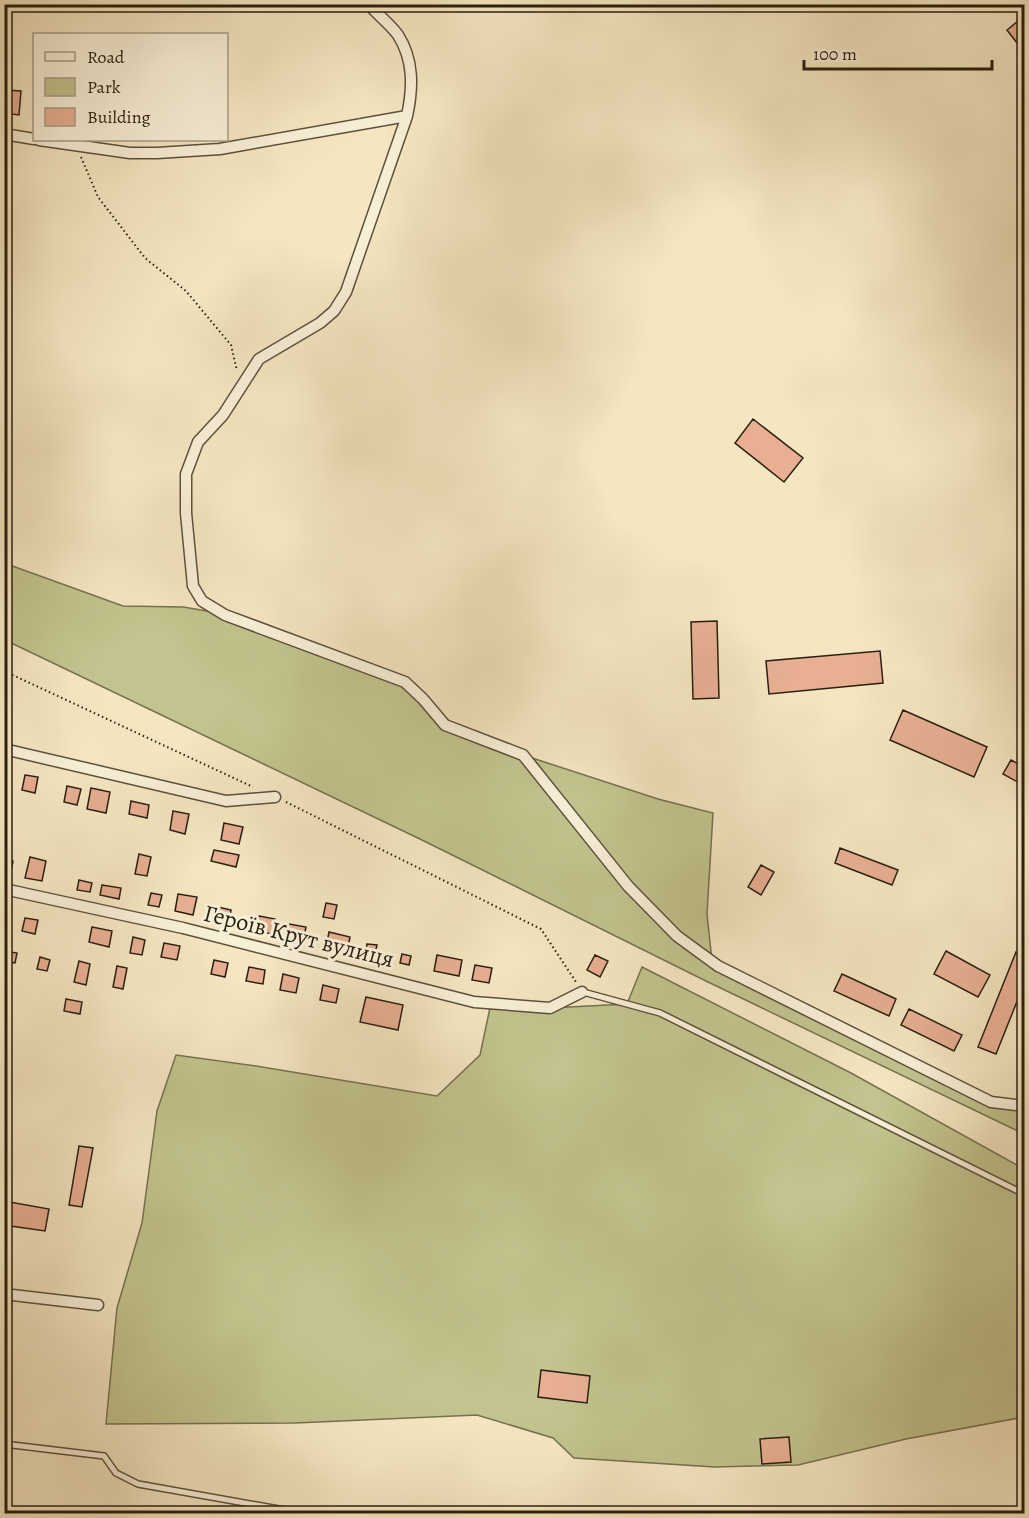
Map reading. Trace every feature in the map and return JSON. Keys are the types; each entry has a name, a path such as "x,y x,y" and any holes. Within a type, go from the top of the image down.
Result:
{"street":[{"path":"368,4 398,34 410,61 412,91 407,116 346,292 334,311 320,323 259,359 223,415 198,442 186,474 186,513 193,586 202,601 225,615 405,682 445,725 523,755 628,886 676,936 718,966 992,1102 1024,1106"},
{"path":"50,141 130,153 220,149 407,116"},
{"path":"4,134 33,138"},
{"path":"4,749 226,801 275,797"},
{"name":"Героїв Крут вулиця","path":"4,889 183,928 474,1002 550,1008 582,992"},
{"path":"4,1294 98,1305"}],"lane":[{"path":"582,992 660,1012 1024,1194"},
{"path":"4,1444 104,1456 116,1473 138,1484 307,1514"},
{"path":"523,1514 538,1512"}],"path":[{"path":"76,145 98,197 145,258 186,291 231,345 241,386"},
{"path":"4,671 253,787"},
{"path":"275,797 541,929 582,992"}],"green space":[{"path":"4,563 123,606 183,607 213,612 405,682 442,726 658,799 713,813 707,914 712,961 991,1102 1024,1107 1024,1134 708,982 422,840 5,640"},
{"path":"642,967 851,1073 1024,1169 1024,1417 906,1439 798,1465 715,1467 574,1458 553,1438 477,1415 295,1423 106,1424 117,1308 142,1223 157,1111 176,1055 437,1096 480,1055 491,1003 550,1008 627,1004"}],"building":[{"path":"1024,16 1024,52 1007,30"},
{"path":"4,90 21,91 19,115 4,113"},
{"path":"753,419 803,458 784,482 735,443"},
{"path":"717,621 719,698 693,699 691,622"},
{"path":"880,651 883,683 769,694 766,661"},
{"path":"903,710 987,747 974,777 890,740"},
{"path":"1011,760 1024,767 1023,785 1003,774"},
{"path":"25,775 38,777 35,793 22,790"},
{"path":"67,786 81,789 77,805 64,802"},
{"path":"91,788 110,792 106,813 87,809"},
{"path":"131,801 149,805 147,818 129,814"},
{"path":"173,811 189,814 185,834 170,830"},
{"path":"224,823 243,827 239,844 221,840"},
{"path":"840,848 898,870 892,885 835,863"},
{"path":"214,850 239,855 236,867 211,861"},
{"path":"139,854 151,857 147,876 135,874"},
{"path":"30,857 46,861 42,881 25,878"},
{"path":"4,859 13,861 10,876 4,875"},
{"path":"761,865 774,872 761,895 748,887"},
{"path":"79,880 92,883 90,892 77,890"},
{"path":"102,885 121,888 119,899 100,895"},
{"path":"151,893 162,895 159,907 148,905"},
{"path":"178,894 197,897 193,915 175,911"},
{"path":"326,903 337,905 334,919 323,917"},
{"path":"218,907 231,910 229,923 215,920"},
{"path":"259,916 275,919 272,934 256,931"},
{"path":"25,918 38,920 35,934 22,931"},
{"path":"289,924 306,927 303,942 286,938"},
{"path":"92,927 112,931 109,947 89,942"},
{"path":"329,932 350,937 347,952 326,948"},
{"path":"133,937 145,940 142,955 130,953"},
{"path":"164,943 180,946 177,960 161,957"},
{"path":"367,944 377,945 374,958 365,956"},
{"path":"4,951 17,953 15,963 4,961"},
{"path":"946,951 990,975 978,997 934,974"},
{"path":"1016,952 1024,956 1024,984 996,1054 978,1047"},
{"path":"402,954 411,956 409,965 400,963"},
{"path":"437,955 462,960 459,976 434,971"},
{"path":"595,955 608,961 600,977 587,970"},
{"path":"40,957 50,960 47,971 37,969"},
{"path":"214,960 228,963 225,977 211,974"},
{"path":"79,961 90,964 86,985 74,982"},
{"path":"475,965 492,968 489,983 472,980"},
{"path":"117,966 127,968 123,989 113,987"},
{"path":"249,967 265,970 263,984 246,981"},
{"path":"283,974 299,978 296,993 280,990"},
{"path":"842,974 896,999 889,1016 834,991"},
{"path":"323,985 339,989 336,1003 320,1000"},
{"path":"366,997 403,1005 398,1030 360,1022"},
{"path":"66,999 82,1002 80,1014 64,1011"},
{"path":"909,1009 962,1035 954,1051 901,1025"},
{"path":"79,1146 93,1148 82,1207 69,1205"},
{"path":"4,1201 49,1209 45,1231 4,1225"},
{"path":"541,1370 590,1376 587,1403 538,1397"},
{"path":"789,1437 791,1462 762,1464 760,1439"}]}
